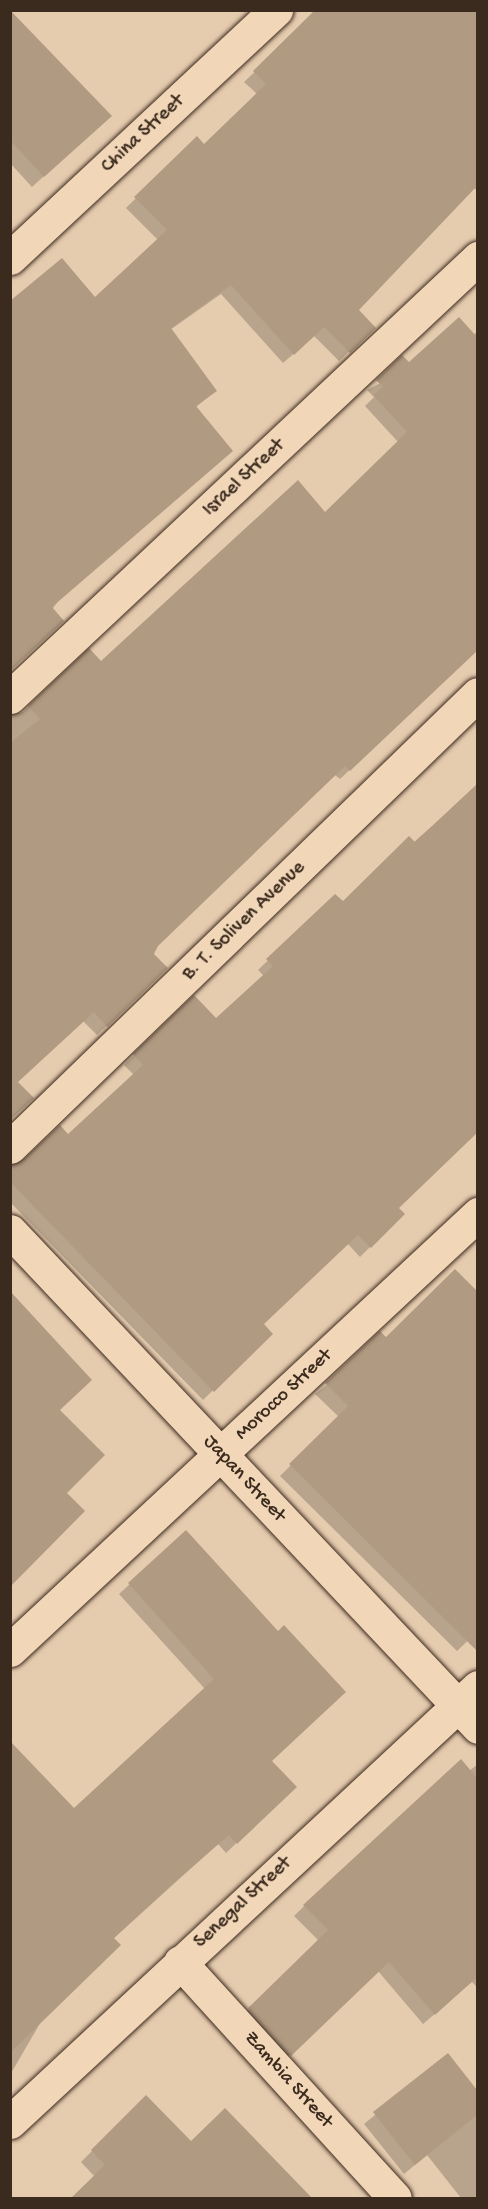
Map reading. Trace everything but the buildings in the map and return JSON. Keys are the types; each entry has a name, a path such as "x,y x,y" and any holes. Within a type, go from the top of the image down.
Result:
{"street":[{"name":"China Street","path":"10,258 276,10"},
{"name":"Israel Street","path":"10,697 477,258"},
{"name":"B. T. Soliven Avenue","path":"10,1147 477,694"},
{"name":"Morocco Street","path":"10,1650 477,1214"},
{"name":"Japan Street","path":"10,1231 221,1454 471,1706"},
{"name":"Senegal Street","path":"10,2122 180,1962 471,1706"},
{"name":"Zambia Street","path":"180,1962 395,2199"}]}
